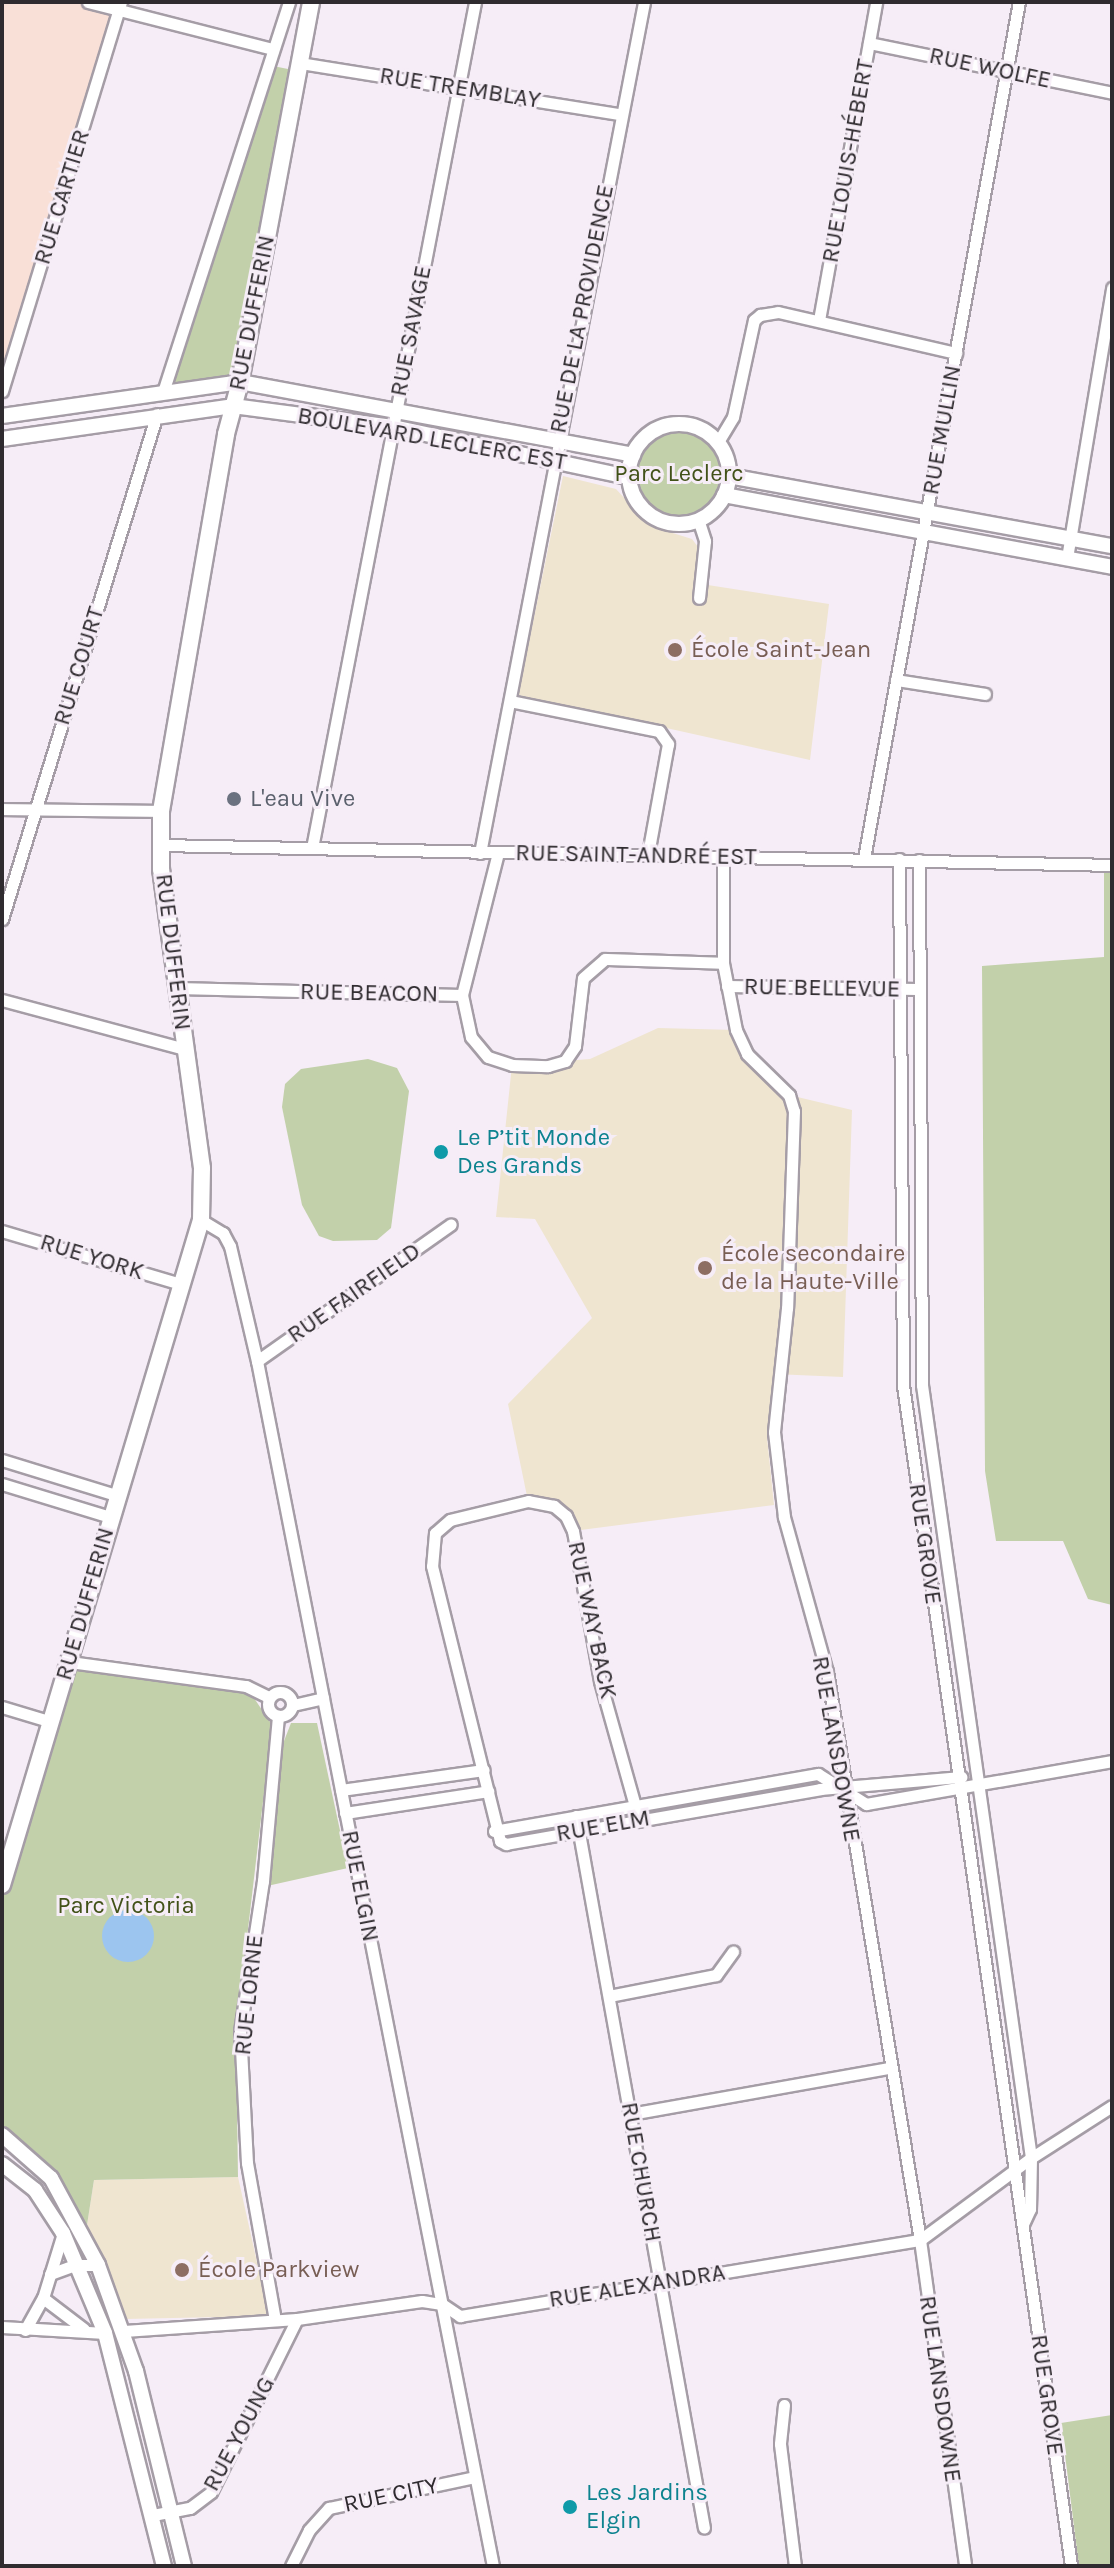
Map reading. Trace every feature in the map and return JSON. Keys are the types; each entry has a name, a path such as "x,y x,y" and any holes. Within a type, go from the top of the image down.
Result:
{"main road":[{"name":"RUE DUFFERIN","path":"2,1885 70,1662 116,1495 201,1220 202,1168 160,845 161,811 233,406 311,2"}],"street":[{"path":"88,2 120,6 273,49"},
{"path":"164,389 289,2"},
{"name":"RUE SAVAGE","path":"312,848 475,2"},
{"name":"RUE DE LA PROVIDENCE","path":"480,853 553,459 644,2"},
{"name":"RUE LOUIS-HÉBERT","path":"819,320 876,2"},
{"name":"RUE MULLIN","path":"864,858 1019,2"},
{"name":"RUE CARTIER","path":"2,391 120,6"},
{"name":"RUE WOLFE","path":"869,43 1112,93"},
{"name":"RUE TREMBLAY","path":"300,63 620,114"},
{"path":"1067,558 1112,288"},
{"path":"718,442 733,417 754,320 778,312 956,353"},
{"name":"BOULEVARD LECLERC EST","path":"2,416 164,389 240,382 633,455"},
{"name":"BOULEVARD LECLERC EST","path":"2,439 157,414 233,406 393,427 629,477"},
{"name":"RUE COURT","path":"2,919 157,414"},
{"path":"678,424 692,425 718,442 729,476 724,495 698,519 680,523 656,518 638,501 629,477 633,455 655,430 678,424"},
{"path":"729,476 1112,546"},
{"path":"724,495 1112,567"},
{"path":"698,519 705,541 699,598"},
{"path":"896,680 985,694"},
{"path":"510,701 659,731 668,744 648,854"},
{"path":"2,809 161,811"},
{"name":"RUE SAINT-ANDRÉ EST","path":"160,845 1112,865"},
{"name":"RUE BEACON","path":"177,988 462,995 498,853"},
{"name":"RUE LANSDOWNE","path":"723,856 723,963 736,1030 747,1054 789,1095 794,1111 787,1308 774,1432 784,1517 827,1672 888,2068 920,2240 965,2566"},
{"name":"RUE GROVE","path":"899,859 903,1385 1071,2566"},
{"name":"RUE GROVE","path":"919,860 917,989 922,1385 1031,2158 1030,2209 1023,2224"},
{"name":"RUE BELLEVUE","path":"462,995 471,1037 488,1057 512,1065 548,1066 565,1061 575,1046 583,978 605,959 723,963"},
{"name":"RUE BELLEVUE","path":"727,986 917,989"},
{"path":"2,1000 185,1049"},
{"name":"RUE ELGIN","path":"201,1220 223,1233 230,1246 257,1361 493,2566"},
{"name":"RUE FAIRFIELD","path":"257,1361 451,1224"},
{"name":"RUE YORK","path":"2,1231 181,1284"},
{"path":"2,1460 116,1495"},
{"path":"2,1484 110,1517"},
{"name":"RUE WAY BACK","path":"484,1770 432,1566 435,1533 450,1520 528,1501 554,1506 573,1531 600,1681 639,1820"},
{"path":"70,1662 246,1686 269,1697 282,1692 293,1705"},
{"path":"269,1697 268,1707 278,1716 293,1705 323,1698"},
{"path":"2,1707 52,1722"},
{"name":"RUE LORNE","path":"275,2320 247,2163 240,2031 263,1881 278,1716"},
{"name":"RUE ELM","path":"494,1831 818,1774 844,1787 866,1804 961,1792 976,1782 1112,1761"},
{"path":"341,1790 484,1770 494,1831"},
{"name":"RUE ELM","path":"494,1831 506,1844 718,1805 844,1787 957,1775 976,1782"},
{"path":"424,1780 428,1800"},
{"path":"345,1813 488,1791"},
{"path":"715,1792 718,1805"},
{"name":"RUE CHURCH","path":"576,1816 704,2528"},
{"path":"609,1996 716,1975 733,1952"},
{"path":"630,2114 888,2068"},
{"path":"1110,2107 1112,2124"},
{"name":"RUE ALEXANDRA","path":"124,2331 297,2319 422,2301 442,2304 460,2316 920,2240 1031,2158 1110,2107"},
{"path":"2,2135 51,2178 98,2265 124,2331 174,2511 184,2566"},
{"path":"2,2164 35,2190 63,2233 105,2333 164,2566"},
{"path":"25,2330 43,2298 63,2233"},
{"path":"50,2274 75,2265 98,2265"},
{"path":"43,2298 84,2329"},
{"name":"RUE YOUNG","path":"153,2515 190,2508 211,2492 297,2319"},
{"path":"2,2327 25,2330 84,2329 105,2333"},
{"path":"784,2405 780,2444 795,2566"},
{"name":"RUE CITY","path":"291,2566 309,2530 329,2508 475,2477"}],"shaded area":[{"path":"2,2 88,2 119,10 2,391"},
{"name":"École Saint-Jean","path":"563,476 616,489 650,526 692,539 698,547 695,583 829,604 810,760 518,695"},
{"name":"École secondaire de la Haute-Ville","path":"658,1028 736,1030 747,1054 789,1095 852,1110 843,1377 774,1374 767,1437 774,1505 573,1531 566,1516 528,1501 508,1404 592,1318 535,1219 496,1217 512,1065 590,1059"},
{"name":"École Parkview","path":"238,2177 269,2316 125,2319 87,2225 94,2180"}],"green space":[{"path":"268,65 298,71 240,382 170,387"},
{"name":"Parc Leclerc","path":"679,424 698,428 714,439 725,455 729,474 725,493 714,509 698,520 679,524 660,520 644,509 633,493 629,474 633,455 644,439 660,428"},
{"path":"1104,865 1112,865 1112,1605 1088,1599 1063,1541 996,1541 985,1471 982,966 1104,957"},
{"path":"368,1059 397,1068 409,1091 391,1228 377,1240 333,1241 319,1236 302,1205 282,1107 285,1084 301,1069"},
{"name":"Parc Victoria","path":"70,1662 246,1686 272,1725 236,2031 238,2177 94,2180 87,2225 52,2173 2,2130 2,1886"},
{"path":"291,1723 317,1723 348,1868 267,1886 284,1741"},
{"path":"1112,2415 1112,2566 1079,2566 1061,2423"}],"water":[{"path":"128,1910 147,1917 154,1936 147,1955 128,1962 109,1955 102,1936 109,1917"}],"place":[{"name":"École Saint-Jean","path":"675,650"},
{"name":"L'eau Vive","path":"234,799"},
{"name":"Le P’tit Monde Des Grands","path":"441,1152"},
{"name":"École secondaire de la Haute-Ville","path":"705,1268"},
{"name":"École Parkview","path":"182,2270"},
{"name":"Les Jardins Elgin","path":"570,2507"}]}
